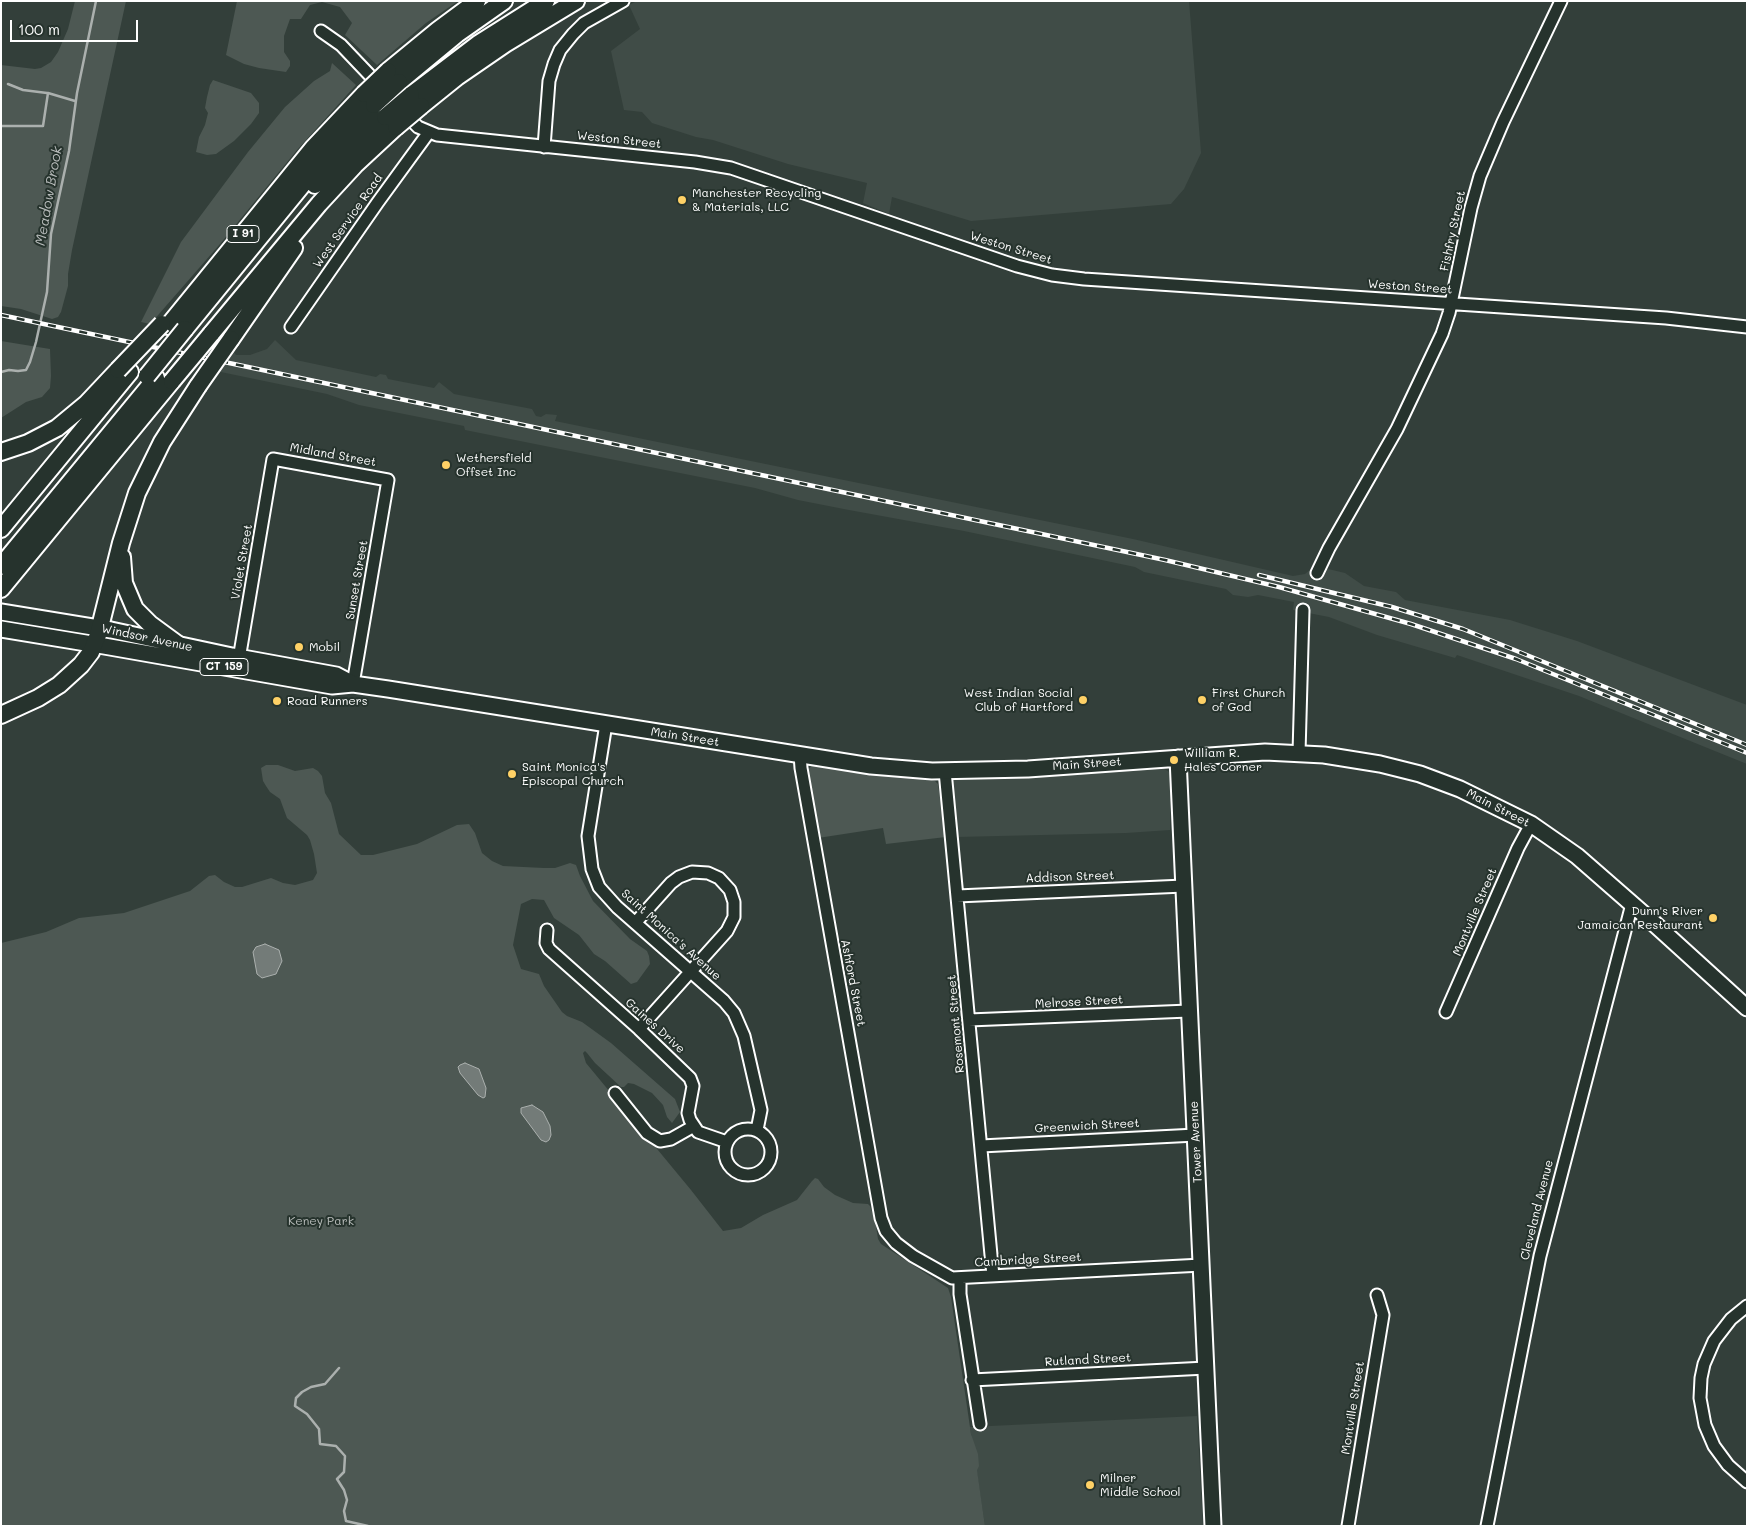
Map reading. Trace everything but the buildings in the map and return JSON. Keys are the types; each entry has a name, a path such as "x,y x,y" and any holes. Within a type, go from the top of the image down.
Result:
{"highway":[{"path":"1,566 331,150 380,111 393,76 438,30 477,1"},
{"path":"393,76 504,1"},
{"path":"416,100 478,44 546,1"},
{"name":"I 91","path":"1,529 124,371 183,307 313,148 380,111 416,100 457,77 505,44 576,1"},
{"name":"I 91","path":"1,589 319,204 360,161 380,111"},
{"path":"1,715 59,686 81,665 95,644 125,529 137,493 148,469 170,428 295,246 319,204"},
{"path":"1,452 33,441 67,421 124,371"},
{"path":"1,553 151,377"},
{"path":"125,529 122,570 129,597 135,609 179,652"}],"main road":[{"name":"Windsor Avenue","path":"1,612 99,628 179,652 265,669 332,686 353,684"},
{"name":"Windsor Avenue","path":"1,629 95,644 179,652"},
{"name":"Main Street","path":"353,684 871,766 945,771 1028,769 1244,752 1299,753 1347,758 1380,764 1420,774 1483,799 1531,824 1577,856 1747,1008"},
{"name":"Tower Avenue","path":"1178,758 1213,1526"}],"street":[{"path":"544,146 550,81 560,50 584,23 623,1"},
{"name":"Fishfry Street","path":"1317,573 1329,548 1397,429 1442,334 1452,304 1471,208 1480,176 1503,122 1561,1"},
{"name":"Weston Street","path":"321,31 345,48 414,124 429,132 464,138 695,162 731,168 1017,266 1052,275 1084,279 1678,319 1747,327"},
{"name":"West Service Road","path":"292,327 429,132"},
{"name":"Midland Street","path":"273,458 388,480"},
{"name":"Violet Street","path":"238,664 273,458"},
{"name":"Sunset Street","path":"353,684 388,480"},
{"path":"1299,753 1303,610"},
{"name":"Saint Monica's Avenue","path":"606,724 588,831 592,869 599,887 617,907 724,1001 734,1013 740,1025 751,1063 761,1110 757,1130"},
{"name":"Ashford Street","path":"800,754 809,815 881,1218"},
{"name":"Rosemont Street","path":"945,771 993,1276"},
{"name":"Montville Street","path":"1446,1012 1518,848 1531,824"},
{"path":"636,922 672,883 692,872 701,872 719,878 732,895 734,902 734,917 727,931 639,1029"},
{"name":"Addison Street","path":"957,896 1184,886"},
{"name":"Cleveland Avenue","path":"1487,1526 1540,1256 1632,904"},
{"name":"Gaines Drive","path":"547,930 546,944 549,949 639,1029 690,1078 693,1086 688,1113 694,1126"},
{"name":"Melrose Street","path":"969,1020 1189,1011"},
{"path":"615,1093 648,1133 660,1141 671,1139 694,1126 698,1132 727,1142"},
{"path":"744,1129 757,1130 768,1141 771,1149 770,1157 762,1170 755,1174 739,1173 732,1169 727,1162 725,1155 727,1142 738,1131 744,1129"},
{"name":"Greenwich Street","path":"981,1146 1196,1135"},
{"name":"Cambridge Street","path":"881,1218 886,1231 896,1243 946,1276 960,1278 1202,1265"},
{"path":"960,1278 960,1294 980,1424"},
{"name":"Montville Street","path":"1348,1526 1383,1316 1377,1295"},
{"path":"1747,1306 1731,1319 1714,1341 1704,1364 1700,1392 1705,1425 1714,1446 1728,1464 1747,1482"},
{"name":"Rutland Street","path":"972,1380 1206,1368"}],"shaded area":[{"path":"637,1 1189,1 1201,153 1184,189 1171,204 971,221 892,197 889,214 863,203 867,183 788,164 713,140 696,137 652,123 642,112 624,110 611,51 640,29 629,5"},
{"path":"275,340 296,360 376,377 380,374 386,375 388,379 434,388 439,382 454,394 532,409 536,416 541,417 546,414 557,415 555,421 1133,539 1293,576 1305,574 1312,568 1322,571 1324,568 1345,573 1364,586 1396,592 1405,600 1510,620 1577,641 1747,705 1747,764 1579,696 1457,655 1455,658 1377,635 1329,617 1293,610 1294,602 1258,595 1248,597 1233,595 1226,589 1144,572 1135,567 964,531 798,500 755,488 465,430 464,426 359,405 327,394 216,371 232,349 236,355 250,355 267,349"},
{"path":"1162,768 1171,775 1170,830 1126,833 957,837 953,781 955,780 1023,778"},
{"path":"265,944 279,950 282,961 276,974 262,978 257,974 253,952 256,947"},
{"path":"465,1063 479,1069 486,1088 485,1097 483,1098 478,1095 460,1073 458,1067"},
{"path":"532,1105 543,1112 550,1126 551,1135 546,1142 541,1140 521,1113 521,1108"},
{"name":"Milner Middle School","path":"1197,1416 1203,1526 985,1526 970,1427"}],"green space":[{"path":"75,1 126,1 72,250 68,286 61,312 58,317 52,319 21,309 1,306 1,65 35,69 51,62 58,52 68,29"},
{"path":"237,1 458,1 426,23 377,65 345,35 352,23 340,7 322,2 310,5 301,19 290,19 284,36 284,52 290,61 290,66 286,72 244,64 226,55"},
{"path":"332,63 356,85 297,150 220,244 150,324 141,322 181,242 248,152 285,107 314,81 330,71"},
{"path":"213,80 251,93 259,103 259,113 234,141 216,154 207,155 196,152 199,137 208,113 205,108 210,85"},
{"path":"1,341 50,349 51,376 50,388 42,397 26,402 1,418"},
{"name":"Keney Park","path":"266,765 278,765 295,771 313,768 318,771 322,776 325,793 331,803 339,834 361,855 373,855 417,844 457,825 469,824 475,833 482,853 492,861 503,866 555,868 570,863 576,865 593,901 630,939 647,951 650,964 637,982 631,984 594,954 579,935 554,918 544,900 532,899 521,904 513,945 521,969 539,974 544,986 562,1012 582,1022 611,1043 675,1099 680,1112 672,1123 667,1117 663,1105 652,1093 634,1084 628,1083 621,1087 585,1051 583,1053 586,1063 723,1231 741,1228 763,1215 797,1200 815,1178 835,1195 853,1203 868,1204 875,1220 878,1239 881,1244 948,1288 951,1297 971,1434 978,1454 979,1466 977,1470 985,1526 1,1526 1,943 46,932 79,918 124,913 190,891 209,876 215,875 235,887 242,887 271,878 295,885 313,880 317,873 310,840 307,835 287,818 280,799 270,792 263,781 261,768"},
{"path":"813,765 925,778 926,780 935,781 938,784 940,798 942,799 946,837 886,844 883,828 818,838 807,770"}],"waterway":[{"name":"Meadow Brook","path":"1,372 26,370 36,342 47,292 51,234 69,151 77,93 96,1"},
{"path":"8,84 23,90 47,93"},
{"path":"1,126 43,126 48,93 75,101"},
{"path":"339,1368 325,1384 311,1387 302,1392 296,1398 295,1406 307,1414 319,1429 320,1444 336,1446 345,1456 344,1472 337,1479 344,1490 347,1500 344,1511 346,1521 368,1526"}],"railway":[{"path":"1,315 1165,560 1279,587 1411,624 1516,659 1747,753"},
{"path":"1259,575 1392,607 1463,629 1747,745"}],"place":[{"name":"Manchester Recycling & Materials, LLC","path":"682,200"},
{"name":"Wethersfield Offset Inc","path":"446,465"},
{"name":"Mobil","path":"299,647"},
{"name":"West Indian Social Club of Hartford","path":"1083,700"},
{"name":"First Church of God","path":"1202,700"},
{"name":"Road Runners","path":"277,701"},
{"name":"William R. Hales Corner","path":"1174,760"},
{"name":"Saint Monica's Episcopal Church","path":"512,774"},
{"name":"Dunn's River Jamaican Restaurant","path":"1713,918"},
{"name":"Milner Middle School","path":"1090,1485"}]}
